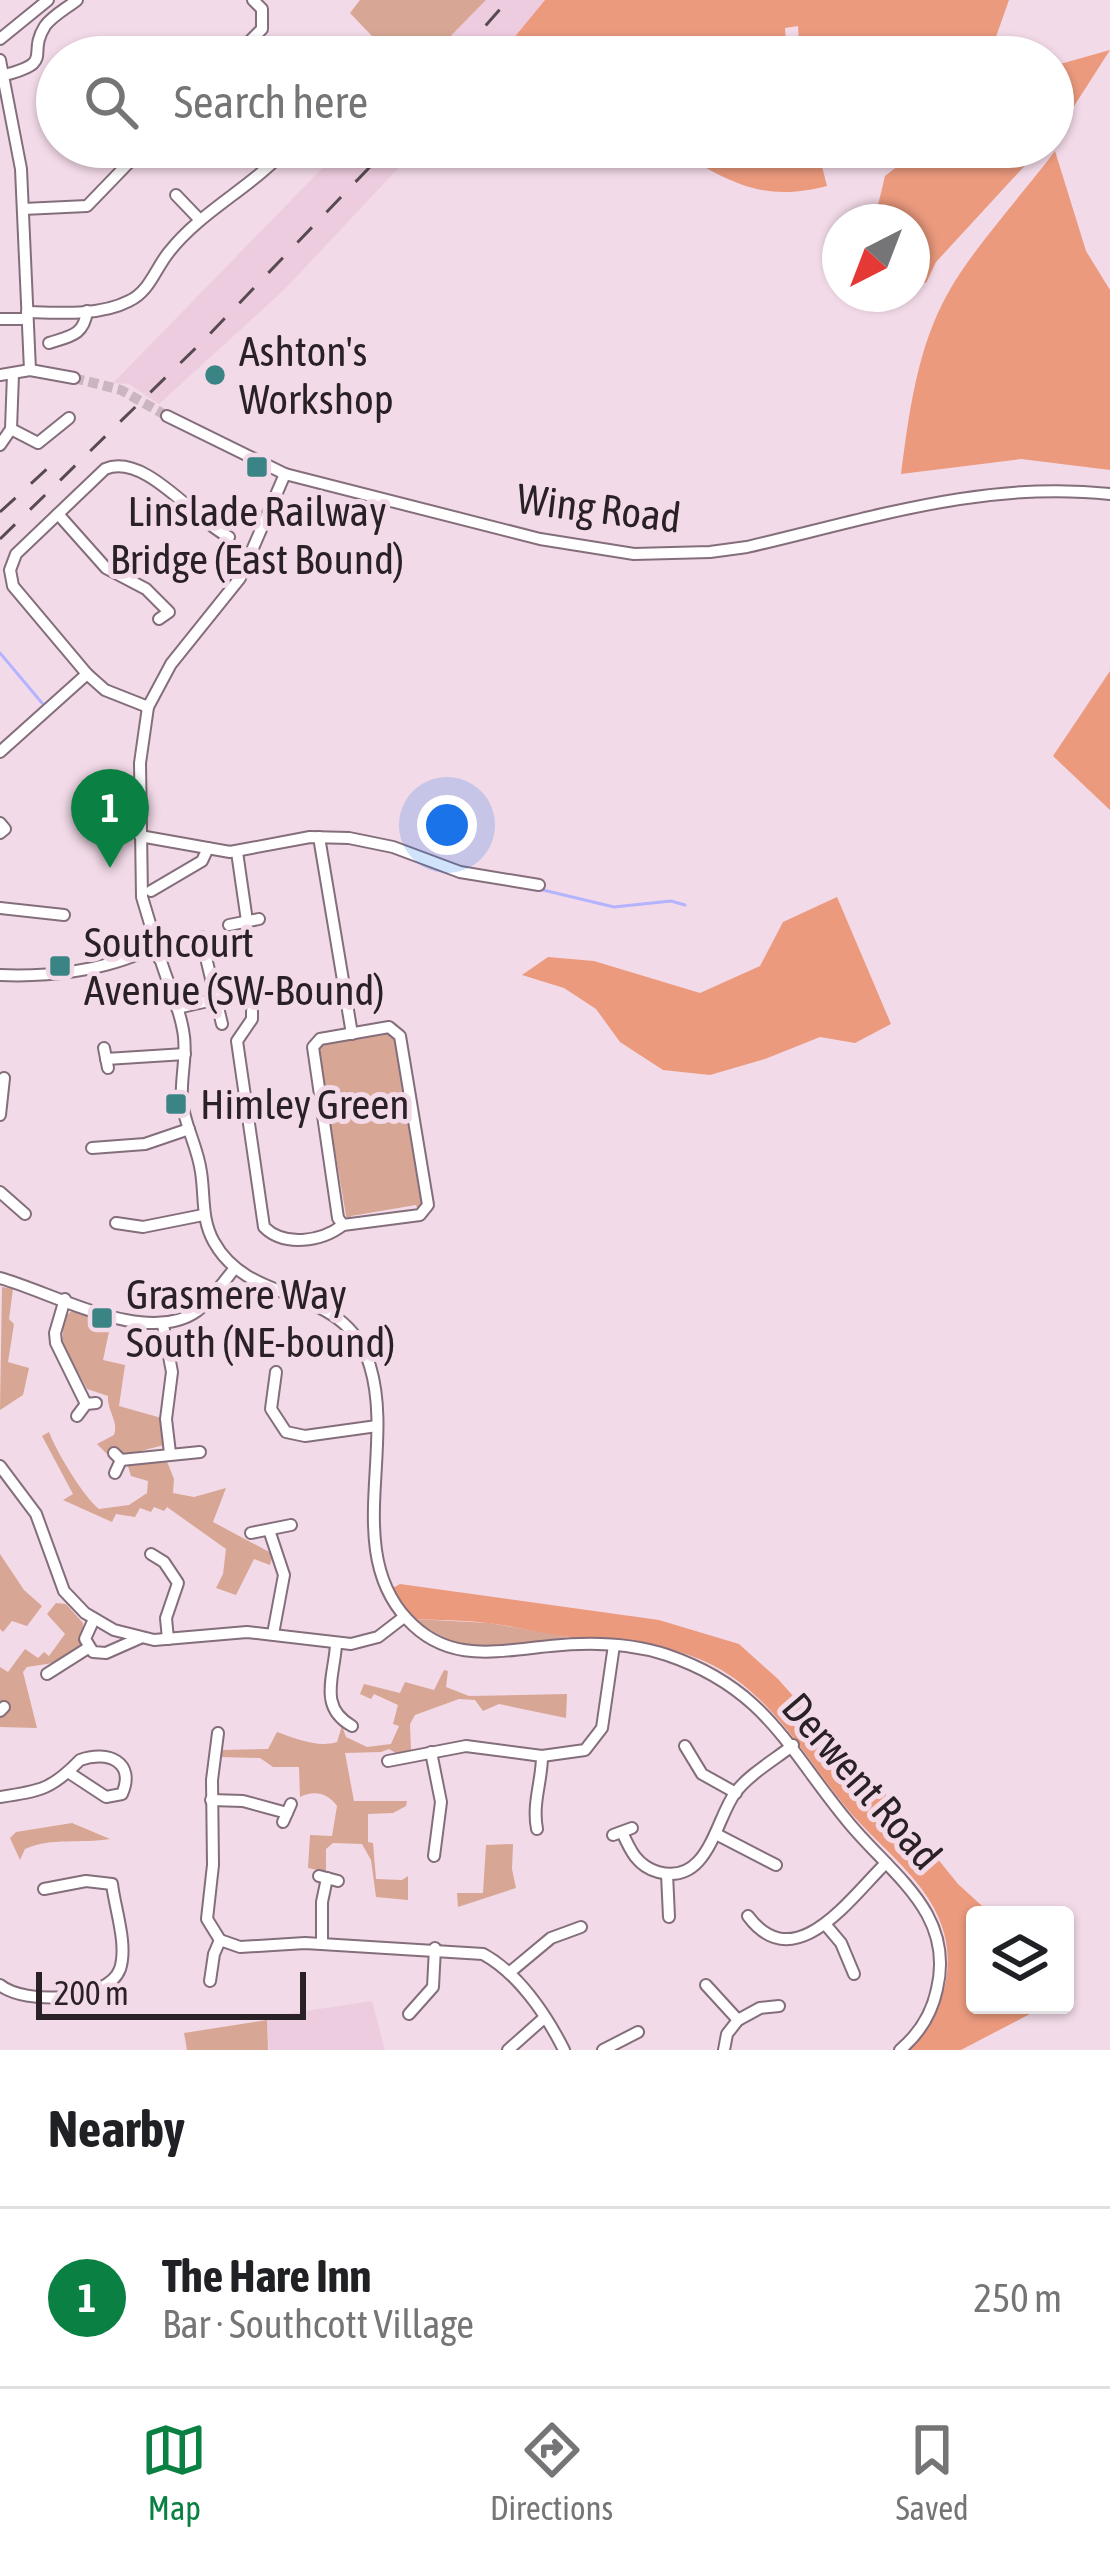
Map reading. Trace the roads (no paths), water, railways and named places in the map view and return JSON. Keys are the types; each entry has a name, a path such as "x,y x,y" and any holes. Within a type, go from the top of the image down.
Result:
{"street":[{"path":"0,39 48,0"},
{"path":"44,36 47,23 77,0"},
{"path":"253,0 262,9 262,29 255,36"},
{"path":"0,60 17,135 29,370"},
{"path":"5,75 30,68 36,60"},
{"path":"23,209 87,206 124,168"},
{"path":"0,320 112,309 133,299 147,287 168,252 200,220 239,193 264,168"},
{"path":"176,195 200,220"},
{"path":"49,343 85,328 87,310"},
{"path":"0,445 11,429 6,375 29,370 74,378"},
{"name":"Wing Road","path":"167,416 285,474 596,550 669,555 747,547 973,495 1023,490 1110,494"},
{"path":"11,429 38,443 69,418"},
{"path":"148,707 105,690 87,674 13,586 10,578 16,554 117,464 133,467 160,484 211,528 229,537"},
{"path":"0,1466 14,1473 36,1514 64,1591 94,1619 140,1638 273,1634 337,1645 378,1637 404,1617 389,1596 376,1559 377,1426 370,1366 351,1330 310,1300 265,1287 235,1269 212,1239 203,1215 201,1169 182,1101 185,1054 177,1008 165,973 147,950 151,927 145,915 140,763 148,707 171,664 240,578 285,474"},
{"path":"58,514 106,568 155,596 169,611 159,619"},
{"path":"0,752 87,674"},
{"path":"0,823 5,829 0,833"},
{"path":"140,836 237,852 319,837 393,847 460,872 539,885"},
{"path":"319,837 352,1034"},
{"path":"151,891 202,861 208,848"},
{"path":"230,925 253,920 237,852"},
{"path":"168,881 175,896"},
{"path":"0,908 57,918"},
{"path":"201,937 221,1024"},
{"path":"0,975 64,972 125,960 147,950"},
{"path":"177,1008 217,999"},
{"path":"252,1011 237,1041 245,1059 264,1227 276,1238 290,1241 333,1233 343,1225 428,1214 399,1025 311,1040 343,1225"},
{"path":"106,1059 185,1054"},
{"path":"0,1115 4,1078"},
{"path":"92,1148 145,1144 189,1129"},
{"path":"0,1192 25,1214"},
{"path":"120,1226 153,1226 203,1215"},
{"path":"0,1278 134,1322 163,1325 196,1311 235,1269"},
{"path":"65,1299 56,1343 91,1403 77,1416"},
{"path":"163,1325 172,1372 166,1408 170,1454"},
{"path":"276,1372 271,1409 286,1432 305,1436 377,1426"},
{"path":"117,1462 200,1452"},
{"path":"251,1533 291,1525"},
{"path":"269,1530 284,1574 273,1634"},
{"path":"151,1554 164,1562 178,1582 166,1618 168,1639"},
{"name":"Derwent Road","path":"404,1617 443,1645 478,1654 573,1644 614,1645 671,1656 716,1677 777,1726 848,1821 929,1913 941,1953 940,1976 931,2012 901,2050"},
{"path":"88,1648 85,1639 94,1619"},
{"path":"46,1674 88,1648 106,1653 140,1638"},
{"path":"337,1645 329,1700 339,1718 352,1726"},
{"path":"388,1761 466,1746 542,1756 575,1754 598,1736 614,1645"},
{"path":"218,1732 207,1919 220,1940 240,1946 322,1944 483,1954 509,1973 564,2050"},
{"path":"622,1832 639,1862 667,1874 687,1869 716,1834 736,1792 793,1745"},
{"path":"431,1752 441,1802 434,1856"},
{"path":"676,1762 687,1752 702,1774 736,1792"},
{"path":"0,1797 37,1792 71,1774 80,1760 109,1756 123,1766 126,1786 122,1795 106,1797 71,1774"},
{"path":"537,1828 533,1810 542,1778 542,1756"},
{"path":"211,1800 243,1801 287,1813"},
{"path":"716,1834 776,1865"},
{"path":"748,1916 759,1930 780,1939 798,1939 825,1924 886,1863"},
{"path":"0,1985 17,1996 42,1999 108,1986 121,1965 112,1884 120,1869"},
{"path":"667,1874 668,1917"},
{"path":"322,1944 322,1902 328,1878"},
{"path":"51,1884 112,1884"},
{"path":"825,1924 841,1943 854,1974"},
{"path":"509,1973 565,1927 581,1927"},
{"path":"210,1981 220,1940"},
{"path":"409,2014 427,2005 436,1976 435,1948"},
{"path":"706,1985 738,2020"},
{"path":"724,2050 738,2020 760,2008 779,2006"},
{"path":"508,2050 544,2018"},
{"path":"604,2050 622,2034 638,2032"}],"waterway":[{"path":"0,653 42,703"},
{"path":"543,890 614,907 671,901 685,905"}],"tunnel":[{"path":"74,378 121,390 167,416"}],"railway":[{"path":"476,36 508,0"},
{"path":"0,539 204,340 369,168"},
{"path":"0,512 60,457"}],"place":[{"name":"Ashton's Workshop","path":"215,375"},
{"name":"Linslade Railway Bridge (East Bound)","path":"257,467"},
{"name":"The Hare Inn","path":"110,868"},
{"name":"Southcourt Avenue (SW-Bound)","path":"60,966"},
{"name":"Himley Green","path":"176,1104"},
{"name":"Grasmere Way South (NE-bound)","path":"102,1318"}]}
